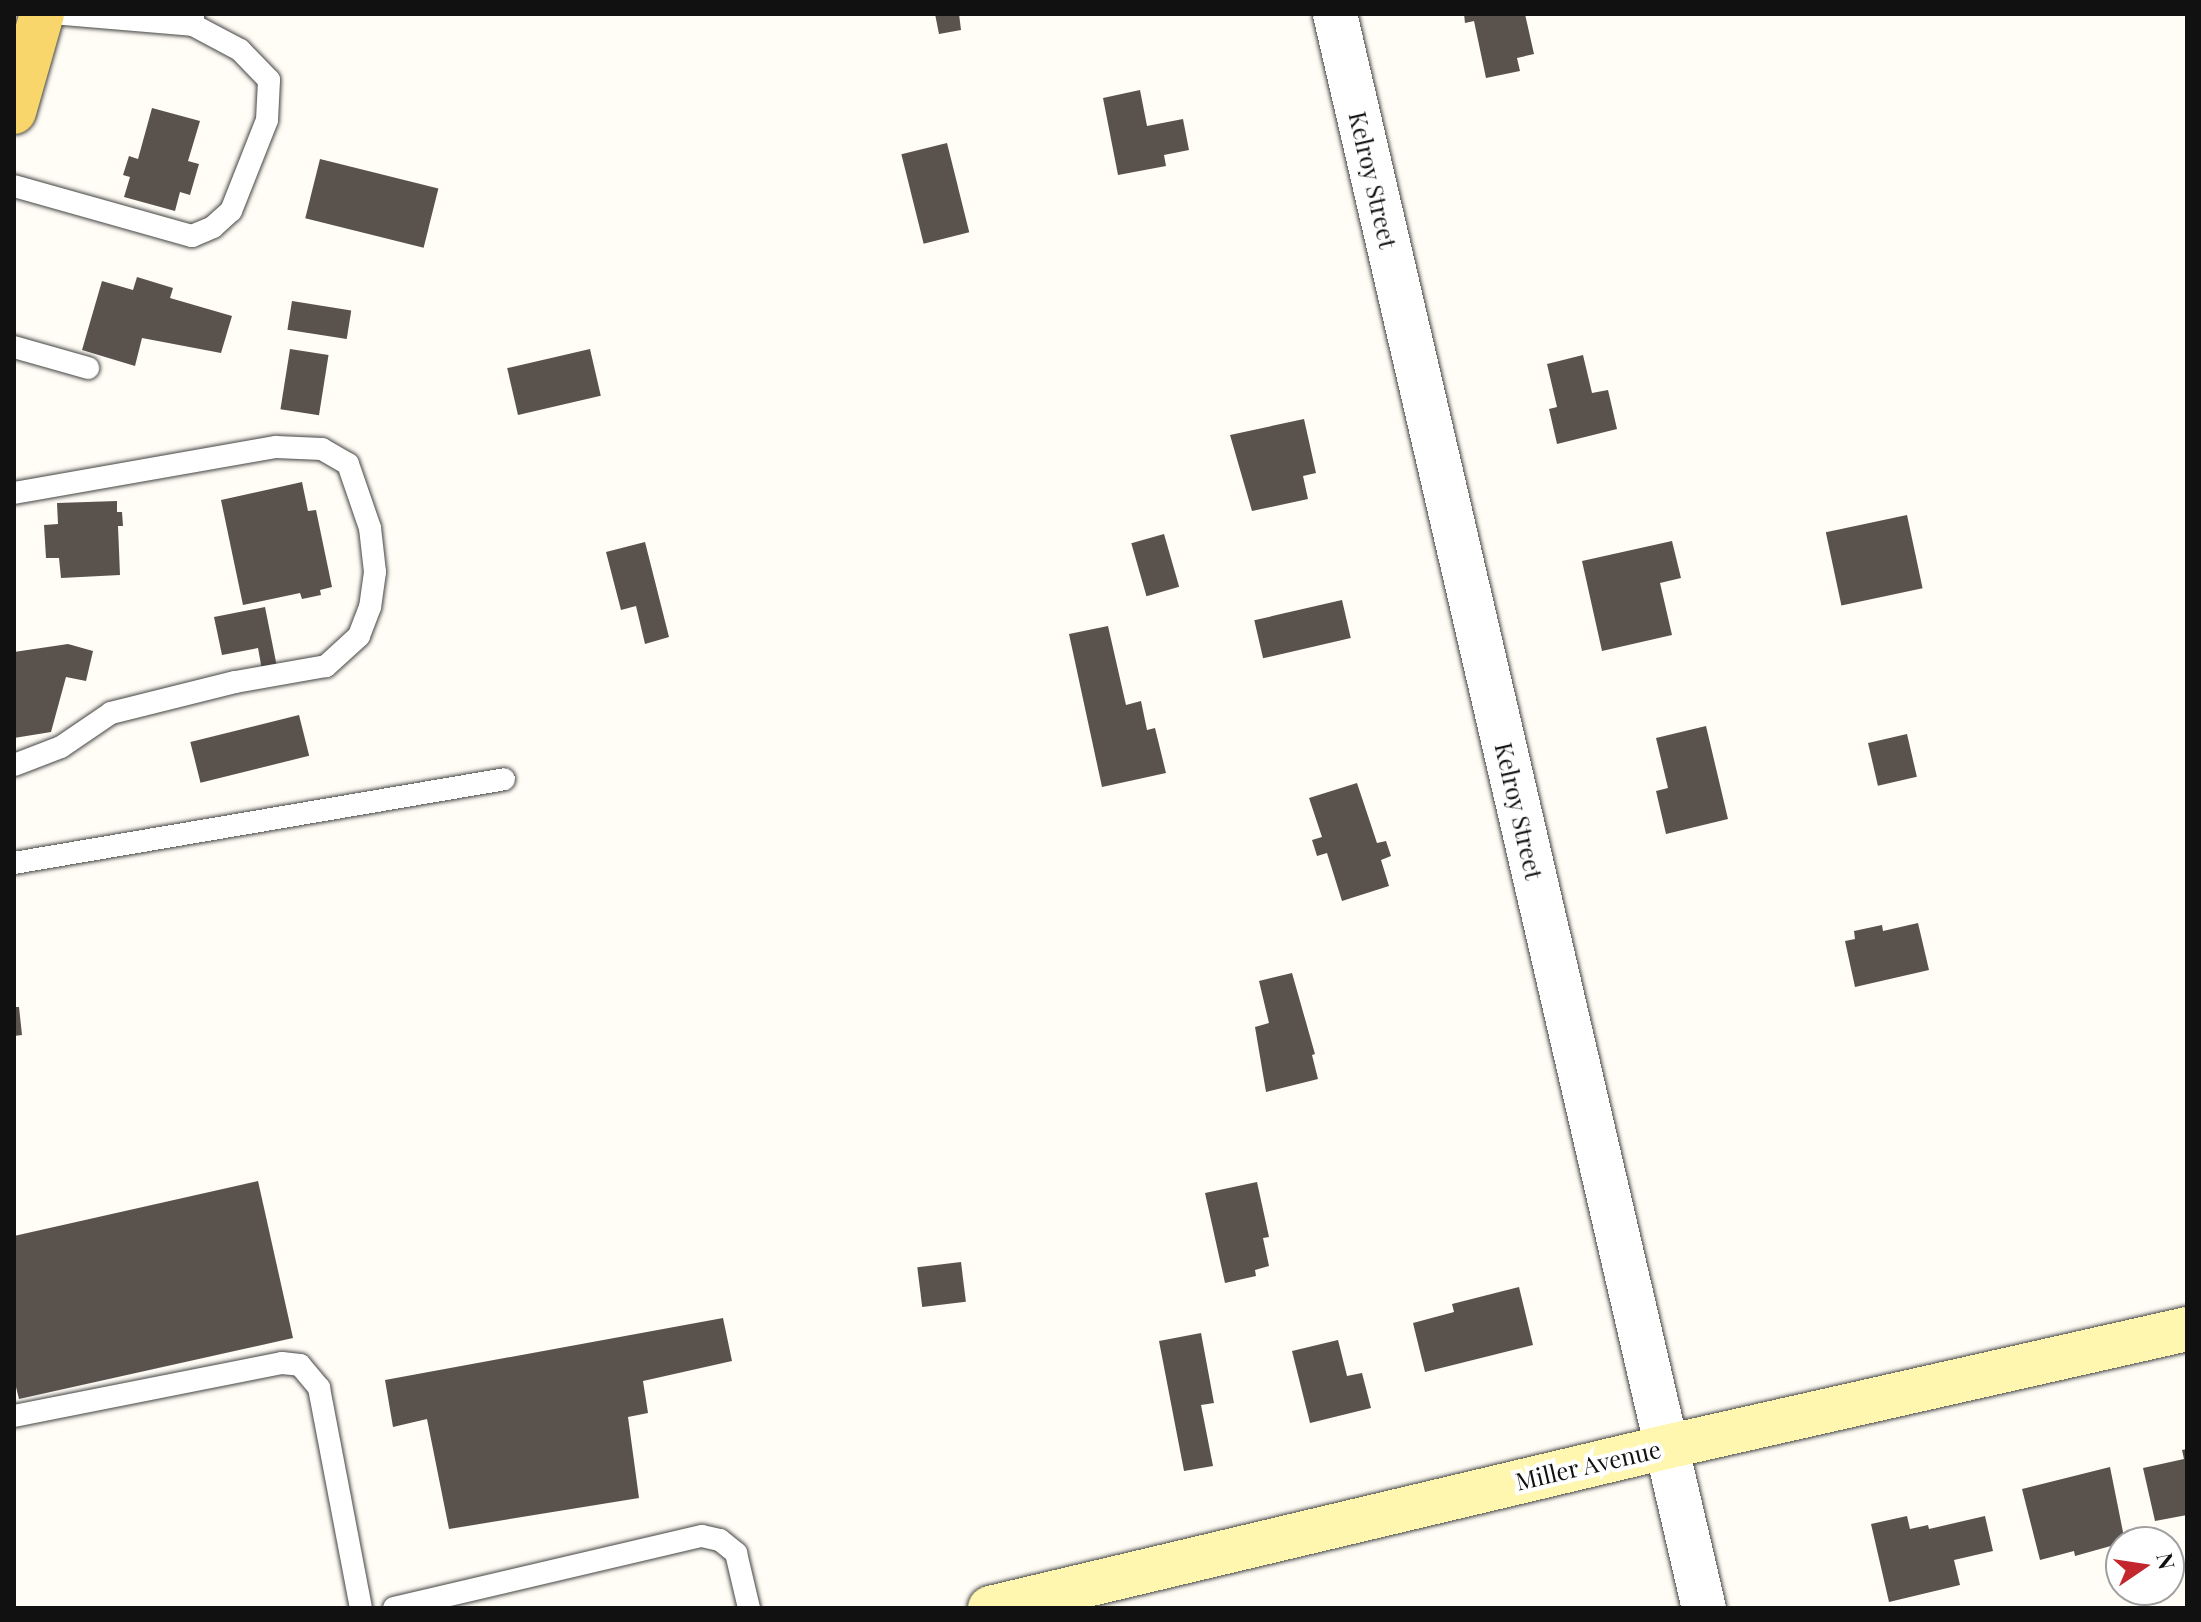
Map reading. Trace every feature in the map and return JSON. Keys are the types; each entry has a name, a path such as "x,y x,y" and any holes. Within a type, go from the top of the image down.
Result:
{"main road":[{"path":"14,112 42,14"},
{"name":"Miller Avenue","path":"990,1608 1666,1447 2187,1329"}],"street":[{"name":"Kelroy Street","path":"1335,14 1704,1608"}],"lane":[{"path":"14,186 192,236 213,227 231,211 267,120 269,80 240,50 193,20 63,14"},
{"path":"14,347 88,368"},
{"path":"14,493 276,447 322,449 348,464 370,528 375,572 370,607 359,636 326,666 235,682 111,713 61,747 14,765"},
{"path":"14,863 504,779"},
{"path":"14,1416 282,1363 300,1365 319,1388 361,1608"},
{"path":"394,1608 702,1536 720,1540 736,1553 749,1608"}],"building":[{"path":"935,14 959,14 961,30 939,34"},
{"path":"1464,14 1525,14 1534,54 1517,58 1520,71 1486,78 1474,21 1465,23"},
{"path":"1140,90 1147,126 1183,119 1189,150 1164,155 1166,166 1118,175 1103,98"},
{"path":"152,108 200,121 188,161 199,164 190,195 180,192 175,211 124,197 130,177 123,175 129,156 138,159"},
{"path":"947,143 969,232 924,244 901,154"},
{"path":"320,159 438,189 424,248 305,218"},
{"path":"137,277 173,288 170,298 232,316 221,353 142,338 135,366 82,350 102,281 133,290"},
{"path":"292,301 351,310 347,339 287,330"},
{"path":"290,349 329,355 319,415 280,409"},
{"path":"590,349 601,396 518,415 507,368"},
{"path":"1583,355 1592,393 1608,390 1617,429 1557,444 1549,409 1557,407 1547,364"},
{"path":"1304,419 1316,473 1303,476 1308,499 1252,511 1230,435"},
{"path":"302,482 308,511 316,510 332,587 320,590 321,595 302,599 300,593 243,605 221,500"},
{"path":"117,501 117,512 122,512 123,526 118,526 120,575 61,578 59,558 46,558 44,525 58,524 57,503"},
{"path":"1907,515 1923,588 1841,606 1826,532"},
{"path":"1164,534 1179,587 1146,596 1131,543"},
{"path":"1672,541 1681,578 1660,583 1672,635 1602,651 1582,561"},
{"path":"645,542 669,637 645,644 636,606 621,610 606,552"},
{"path":"1342,600 1351,638 1263,658 1254,620"},
{"path":"265,607 277,667 262,670 258,648 222,655 214,617"},
{"path":"1108,626 1126,705 1141,701 1147,730 1155,728 1166,773 1102,787 1069,634"},
{"path":"68,644 93,651 86,681 66,677 51,732 14,738 14,652"},
{"path":"299,715 309,756 200,783 190,742"},
{"path":"1706,726 1728,819 1666,834 1656,791 1668,788 1656,738"},
{"path":"1907,734 1917,777 1878,786 1868,743"},
{"path":"1357,783 1377,843 1386,841 1391,856 1381,860 1389,886 1342,901 1327,853 1317,856 1312,840 1322,837 1309,798"},
{"path":"1918,923 1929,970 1855,987 1845,941 1855,939 1854,931 1882,925 1883,931"},
{"path":"1292,973 1315,1054 1312,1055 1318,1079 1266,1092 1255,1027 1269,1023 1259,981"},
{"path":"14,1007 19,1007 22,1035 14,1036"},
{"path":"258,1181 293,1338 19,1399 14,1379 14,1236"},
{"path":"1257,1182 1269,1237 1263,1238 1269,1266 1255,1270 1256,1276 1225,1283 1205,1193"},
{"path":"961,1262 966,1302 922,1307 917,1267"},
{"path":"1519,1287 1533,1345 1425,1372 1413,1323 1454,1312 1452,1304"},
{"path":"723,1318 732,1361 643,1381 648,1413 628,1417 639,1498 449,1529 427,1419 393,1427 385,1380"},
{"path":"1201,1333 1214,1403 1201,1405 1213,1466 1184,1471 1159,1341"},
{"path":"1338,1340 1347,1376 1362,1373 1371,1408 1310,1423 1292,1351"},
{"path":"2187,1449 2187,1515 2155,1521 2143,1468 2184,1459 2182,1450"},
{"path":"2110,1467 2122,1526 2105,1526 2105,1548 2075,1556 2074,1551 2040,1560 2022,1489"},
{"path":"1907,1516 1910,1529 1928,1525 1929,1529 1985,1516 1993,1551 1954,1560 1960,1585 1889,1602 1871,1524"}]}
